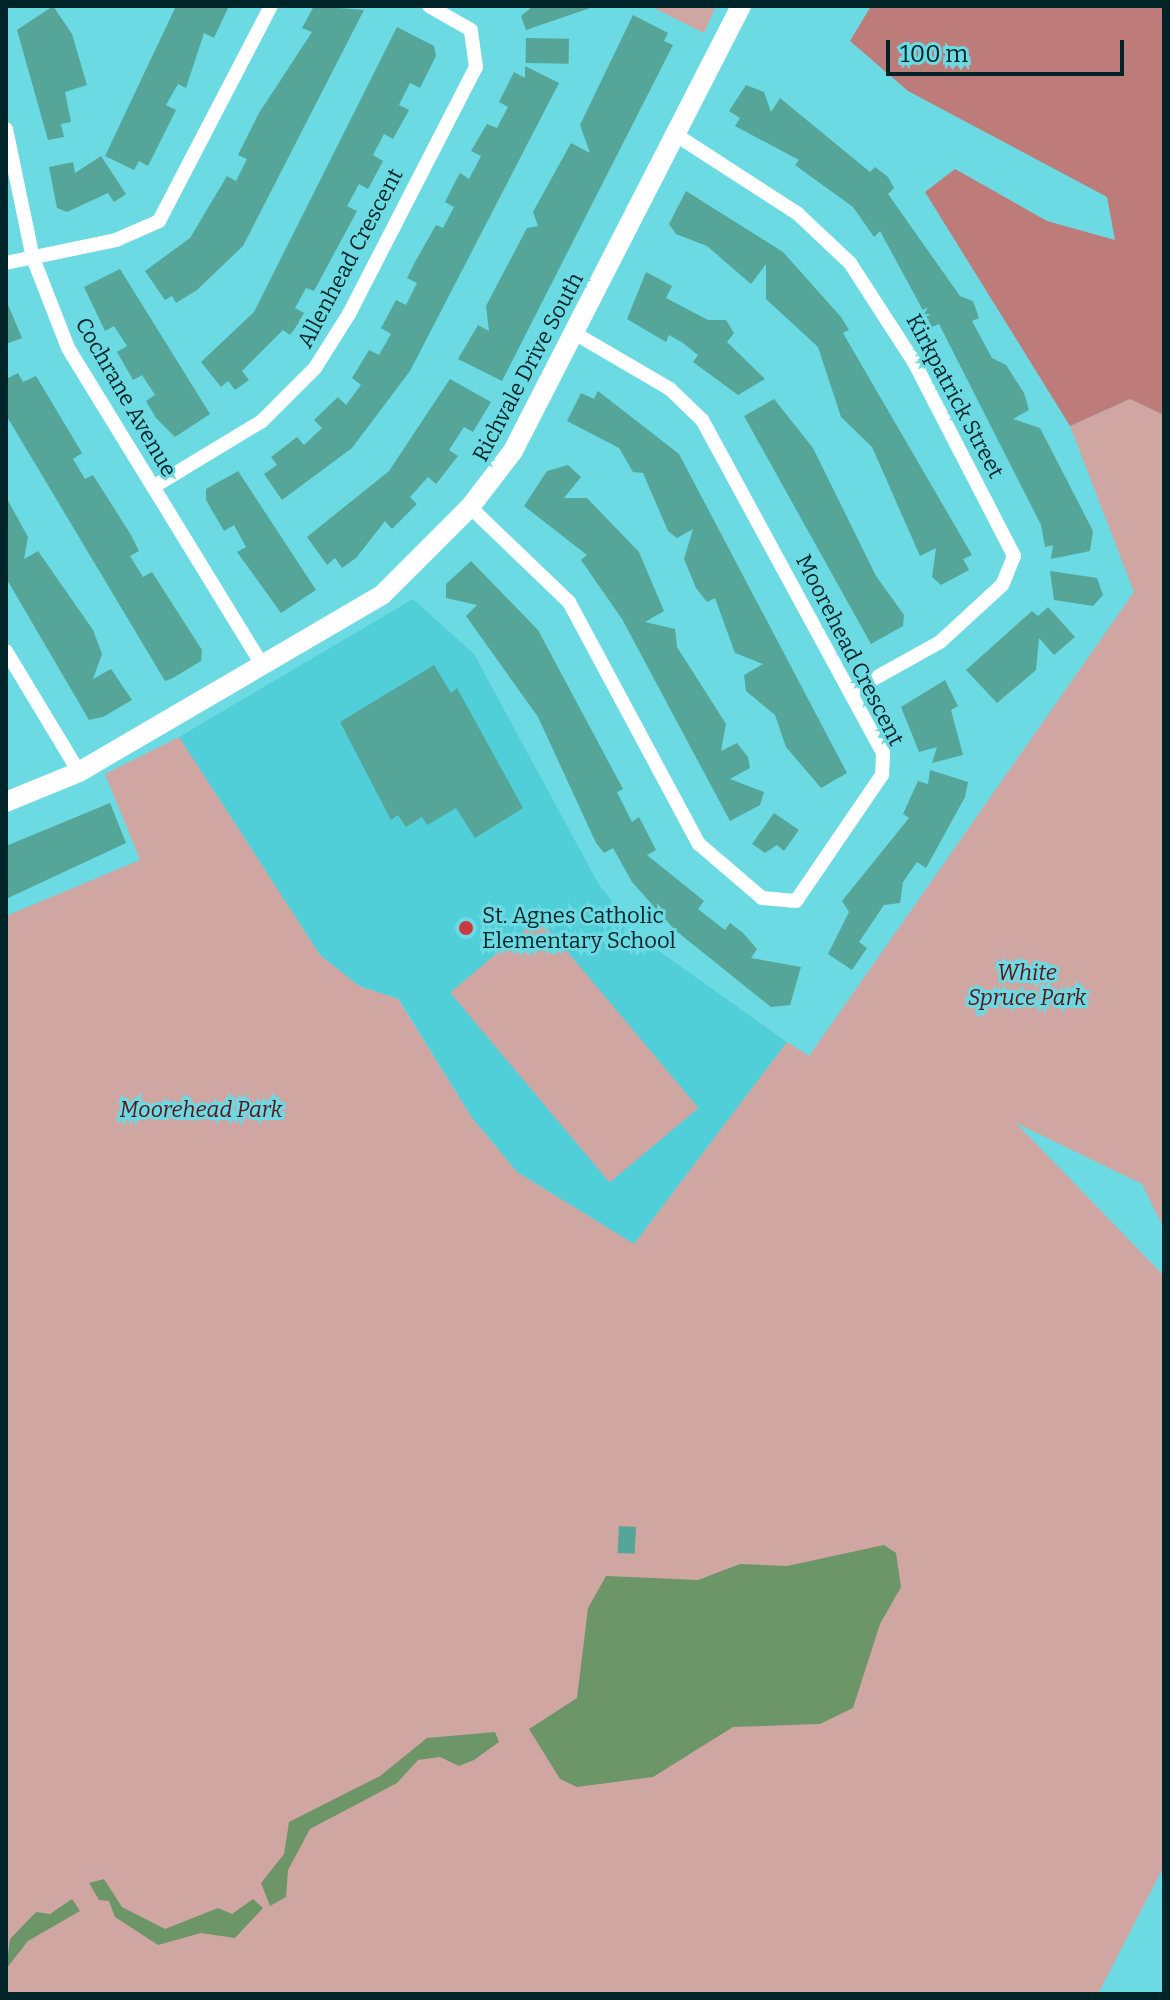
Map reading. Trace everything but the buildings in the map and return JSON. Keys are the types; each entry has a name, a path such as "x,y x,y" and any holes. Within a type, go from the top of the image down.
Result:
{"street":[{"path":"6,263 127,237 159,221 271,6"},
{"name":"Allenhead Crescent","path":"153,487 262,421 315,368 349,314 476,67 471,30 429,6"},
{"name":"Richvale Drive South","path":"6,802 79,772 382,595 470,507 513,451 576,334 673,133 741,6"},
{"name":"Cochrane Avenue","path":"6,129 33,258 68,348 262,664"},
{"name":"Kirkpatrick Street","path":"673,133 798,214 850,263 914,362 1014,556 1002,585 940,642 850,692"},
{"name":"Moorehead Crescent","path":"470,507 569,602 683,820 762,898 796,901 882,775 883,753 702,420 670,389 576,334"},
{"path":"6,651 79,772"}],"shaded area":[{"path":"871,6 1164,6 1164,415 1130,399 1070,426 925,192 955,169 1047,221 1115,240 1107,197 908,91 850,41"},
{"name":"St. Agnes Catholic Elementary School","path":"413,599 474,654 598,883 639,937 787,1042 634,1244 517,1172 472,1118 399,999 359,986 320,955 179,737"},
{"path":"884,1545 896,1553 901,1587 880,1624 853,1708 820,1724 733,1727 653,1777 577,1787 560,1779 529,1729 577,1698 588,1608 606,1576 698,1580 740,1564 787,1566"},
{"path":"495,1732 499,1742 474,1760 459,1766 440,1757 418,1760 397,1783 310,1829 288,1870 286,1897 270,1906 261,1883 284,1854 289,1822 380,1776 427,1738"},
{"path":"104,1879 122,1907 165,1929 218,1908 232,1914 253,1899 263,1908 235,1938 201,1933 158,1945 115,1917 109,1901 99,1900 89,1883"},
{"path":"72,1899 80,1911 28,1941 6,1969 10,1939 36,1912 50,1914"}],"green space":[{"path":"650,6 716,6 704,33"},
{"path":"1130,399 1164,415 1164,1229 1142,1184 1016,1123 1164,1276 1164,1866 1098,1994 6,1994 6,916 140,860 105,774 179,737 320,955 359,986 398,999 472,1118 517,1172 634,1244 787,1042 809,1056 1134,592 1070,426"},
{"path":"539,918 698,1108 610,1183 450,993"}],"place":[{"name":"St. Agnes Catholic Elementary School","path":"466,928"}],"park label":[{"name":"White Spruce Park","path":"1027,984"},
{"name":"Moorehead Park","path":"201,1110"}]}
